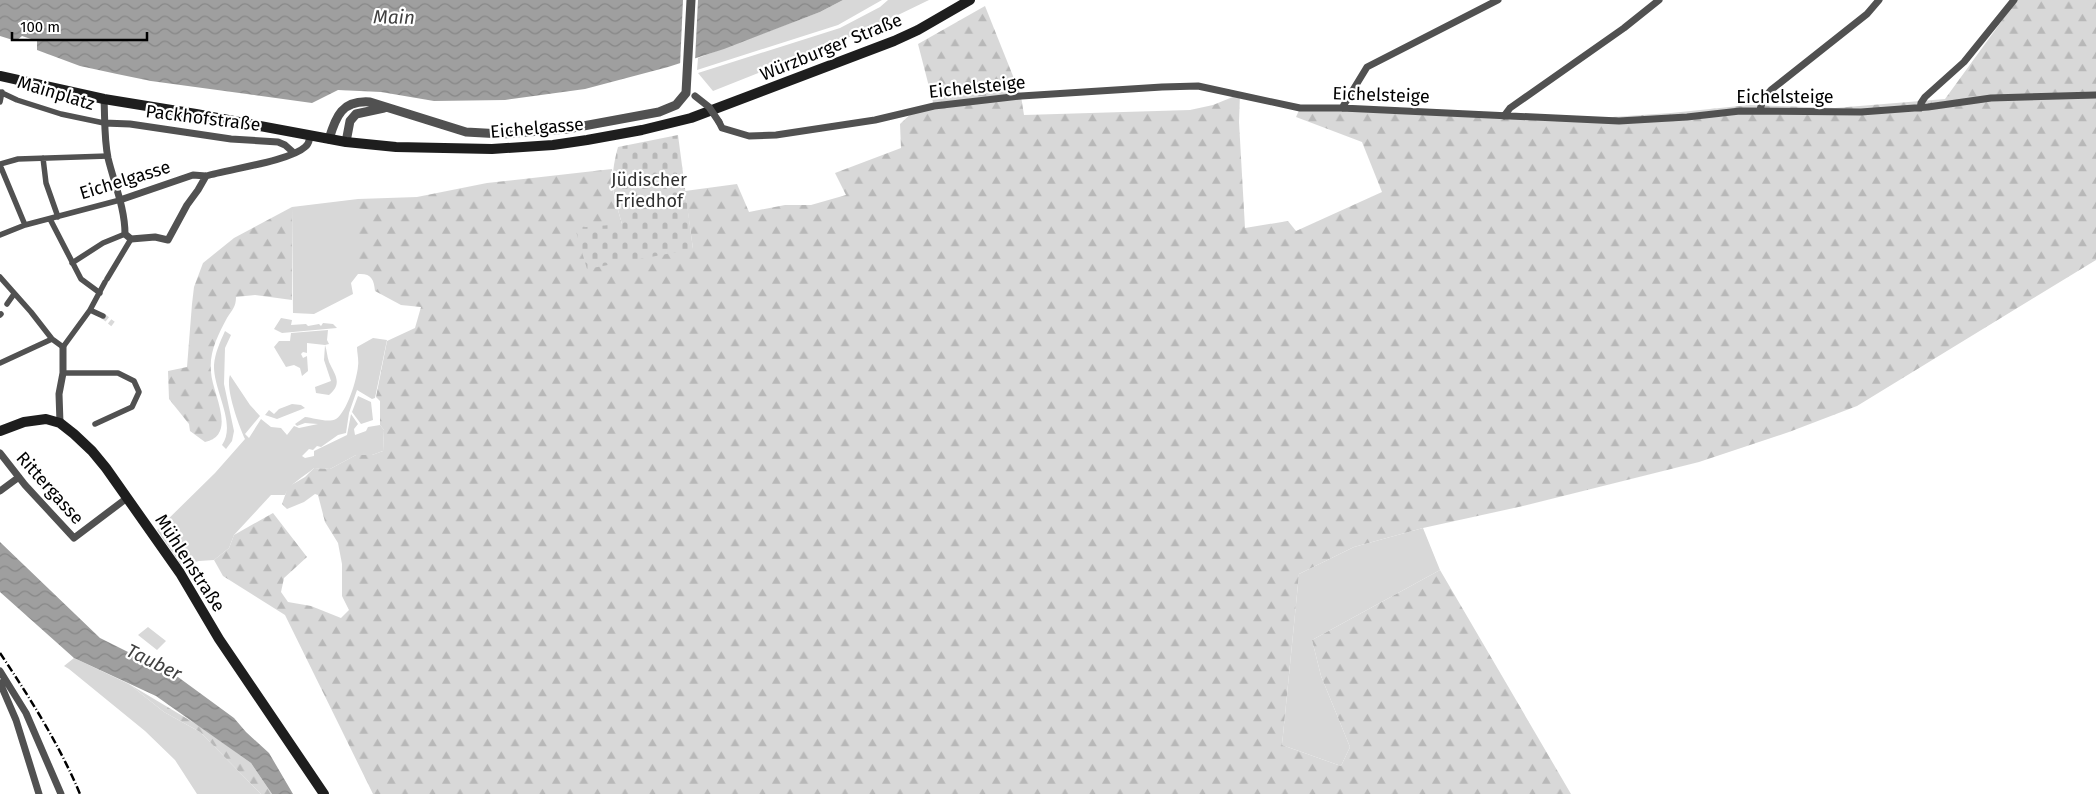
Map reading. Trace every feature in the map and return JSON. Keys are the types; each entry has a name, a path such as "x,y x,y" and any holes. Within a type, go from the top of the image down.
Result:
{"main road":[{"name":"Würzburger Straße","path":"727,105 894,41 918,30 970,0"},
{"name":"Eichelgasse","path":"0,76 104,99 196,114 310,137 396,147 457,149 553,145 642,130 695,117 727,105"},
{"path":"0,432 34,419 46,419 60,424"},
{"name":"Mühlenstraße","path":"60,424 92,451 127,498 180,573 219,639 324,794"}],"street":[{"path":"329,140 336,118 348,105 355,102 370,102 466,132 529,133 611,122 659,112 676,105 690,92 691,0"},
{"path":"1342,108 1367,67 1498,0"},
{"path":"1504,116 1510,108 1624,28 1659,0"},
{"path":"1760,110 1763,99 1771,90 1867,14 1879,0"},
{"path":"1920,108 1923,99 1964,62 2014,0"},
{"name":"Eichelsteige","path":"690,92 709,107 722,128 749,136 776,135 876,120 934,106 1021,96 1162,87 1198,86 1300,108 1342,108 1619,121 1760,110 1861,112 1920,108 1991,98 2096,95"},
{"path":"0,102 1,92"},
{"name":"Mainplatz","path":"1,92 17,100 61,114 104,123"},
{"path":"60,424 59,387 63,373 63,347 90,310 128,237 108,156 104,123 104,99"},
{"path":"346,142 350,122 356,114 361,111 387,108"},
{"name":"Packhofstraße","path":"104,123 130,124 231,139 278,142 285,144 294,153"},
{"name":"Eichelgasse","path":"0,235 25,225 120,200 193,176 206,176 286,157 308,145 310,137"},
{"path":"25,225 0,165 18,159 108,156"},
{"path":"43,158 46,183 58,217"},
{"path":"72,264 103,243 128,237 154,236 168,240 187,205 206,176"},
{"path":"50,219 81,279 100,293"},
{"path":"0,276 32,312 52,339 63,347"},
{"path":"7,304 14,294"},
{"path":"90,310 103,316"},
{"path":"0,363 52,339"},
{"path":"63,373 118,373 134,381 139,392 132,408 95,424"},
{"name":"Rittergasse","path":"0,454 74,538 127,498"},
{"path":"0,491 19,477"},
{"path":"0,671 26,713 61,794"},
{"path":"1,687 16,720 39,794"}],"green space":[{"path":"843,0 882,0 838,25 697,70 698,58 820,12"},
{"path":"888,0 929,0 865,31 713,91 698,73 840,28 880,7"},
{"path":"2017,0 2096,0 2096,260 1857,406 1789,432 1699,462 1523,506 1423,528 1354,547 1299,574 1282,745 1341,766 1350,747 1321,676 1312,640 1440,570 1571,794 373,794 285,615 223,576 214,560 229,548 234,535 273,513 307,557 284,578 281,592 288,602 311,606 341,618 349,610 342,596 342,564 338,543 325,522 318,495 315,494 304,502 287,509 282,504 288,487 305,477 314,468 330,469 356,455 372,455 383,451 384,430 380,425 380,401 376,397 387,341 415,328 421,307 401,305 375,291 373,280 369,276 358,274 358,199 417,197 487,183 612,169 614,196 622,224 693,249 685,191 737,184 749,212 785,205 811,205 846,195 835,173 901,148 900,124 916,109 934,106 918,44 985,6 1021,96 1024,115 1190,110 1213,105 1240,94 1239,122 1245,228 1288,221 1296,231 1382,192 1362,142 1296,117 1300,108 1569,120 1749,105 1835,108 1945,99"},
{"name":"Jüdischer Friedhof","path":"678,135 693,249 587,269 575,228 622,224 613,186 615,158 618,147"},
{"path":"358,199 358,274 351,283 353,294 314,314 293,313 292,207"},
{"path":"292,207 292,300 255,295 236,297 234,306 217,337 211,358 212,381 222,422 220,431 215,438 205,442 190,431 189,424 169,399 168,371 187,367 194,287 203,263 234,238"},
{"path":"281,318 292,320 291,325 306,324 308,326 319,324 321,326 323,323 333,324 337,328 282,333 274,329"},
{"path":"328,330 327,340 329,344 307,343 307,353 303,352 301,354 303,358 307,356 308,371 302,376 300,368 294,365 286,367 274,347 279,341 290,341 291,333"},
{"path":"225,331 231,335 225,348 224,384 234,431 232,441 226,449 222,445 226,437 226,417 217,385 214,365"},
{"path":"373,338 387,340 375,398 372,399 357,390 349,413 346,433 338,435 321,447 317,446 313,450 309,449 302,456 305,458 314,456 314,451 347,435 351,414 358,424 354,429 355,435 366,431 368,427 380,425 384,430 383,451 372,455 356,455 330,469 314,468 294,484 285,495 271,495 234,535 229,548 214,560 181,565 157,530 215,473 245,439 231,398 229,389 230,375 250,405 260,416 245,434 249,438 261,419 271,427 281,428 287,435 294,426 299,428 318,424 305,423 297,426 295,424 305,417 329,421 336,419 340,415 348,403 356,379 358,364 357,347"},
{"path":"325,345 337,383 329,395 316,393 315,387 331,381 324,360"},
{"path":"358,396 371,402 373,420 361,424 352,412"},
{"path":"292,404 301,405 305,408 277,419 265,415 269,410 274,414 279,409"},
{"path":"1423,528 1440,570 1312,640 1321,676 1350,747 1341,766 1282,745 1299,574 1354,547"},
{"path":"148,627 166,641 157,650 138,635"},
{"path":"74,658 129,684 164,712 200,732 261,794 197,794 175,760 145,731 64,666"},
{"path":"129,684 201,727 251,763 272,794 261,794 200,732 164,712"}],"water":[{"name":"Main","path":"0,0 843,0 820,12 724,49 668,67 585,89 505,100 434,101 381,92 338,90 312,103 151,81 80,66 37,50 37,41 22,36 16,41 0,36"},
{"path":"0,542 100,638 178,677 234,718 269,753 293,794 272,794 251,763 156,696 74,658 0,592"}],"pier":[{"path":"683,0 698,0 695,61 680,66"}],"tunnel":[{"path":"103,316 113,324"}],"railway":[{"path":"0,653 63,757 80,794"}],"water label":[{"name":"Tauber","path":"154,662"}]}
